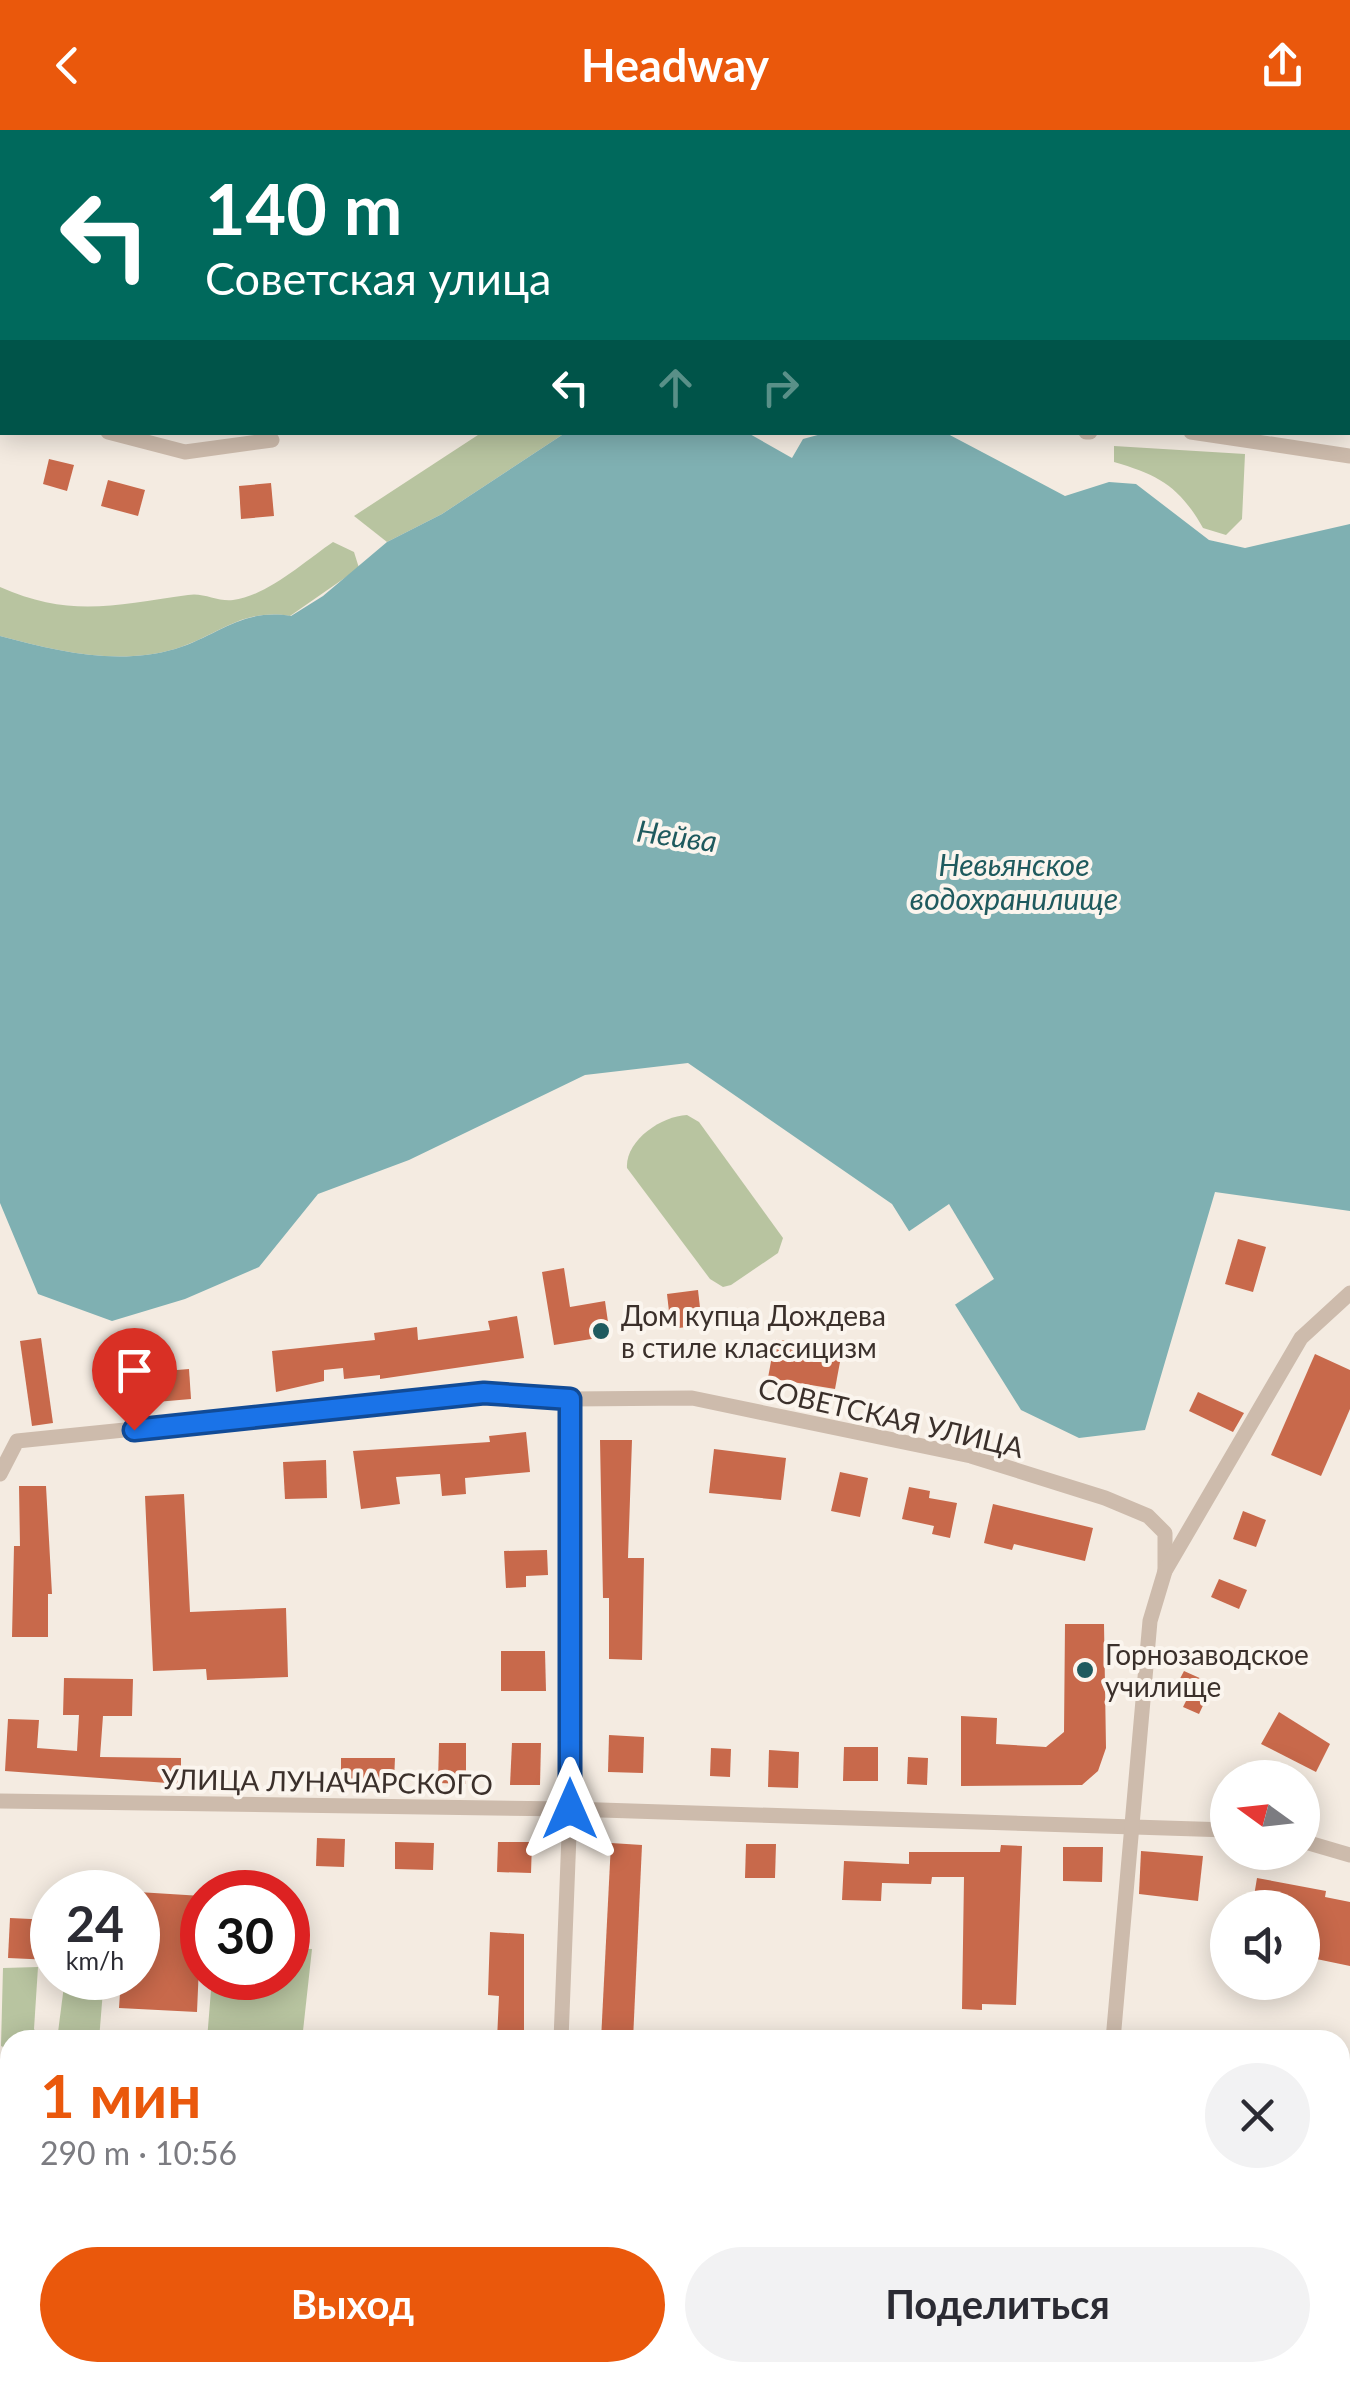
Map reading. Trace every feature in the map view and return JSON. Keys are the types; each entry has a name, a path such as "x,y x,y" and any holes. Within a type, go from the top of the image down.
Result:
{"street":[{"path":"120,435 185,452 272,440"},
{"path":"1211,435 1350,456"},
{"path":"1114,2030 1150,1621 1164,1571 1301,1338 1350,1293"},
{"name":"СОВЕТСКАЯ УЛИЦА","path":"0,1474 17,1441 484,1393 570,1399 692,1398 971,1456 1148,1516 1165,1533 1164,1571"},
{"path":"561,2030 570,1809 570,1399"},
{"name":"УЛИЦА ЛУНАЧАРСКОГО","path":"0,1801 570,1809 1210,1829"},
{"path":"1320,1846 1350,1855"}],"green space":[{"path":"478,435 562,435 442,514 387,542 354,516"},
{"path":"1114,446 1245,454 1242,519 1226,535 1203,528 1186,502 1167,484 1114,462"},
{"path":"333,542 354,552 359,568 290,616 244,619 175,649 109,656 65,651 0,636 0,587 25,597 71,606 115,605 194,594 233,600 272,585"},
{"path":"687,1115 699,1122 783,1238 778,1253 723,1287 710,1279 627,1168 632,1148 646,1132 666,1120"},
{"path":"30,1967 30,2000 36,2000 35,2030 1,2030 3,1968"},
{"path":"62,2000 102,2000 100,2030 58,2030"},
{"path":"210,2000 306,2000 303,2030 208,2030"}],"water":[{"name":"Невьянское водохранилище","path":"562,435 752,435 792,458 803,439 818,435 950,435 1065,496 1109,482 1136,484 1209,540 1245,548 1350,524 1350,1211 1215,1192 1145,1430 1079,1438 1021,1410 892,1204 688,1063 585,1075 409,1160 318,1194 259,1267 185,1299 112,1321 38,1294 0,1203 0,636 65,651 109,656 175,649 244,619 291,616 323,596 387,542 442,514"}],"pier":[{"path":"949,1204 994,1279 953,1306 908,1232"}],"building":[{"path":"49,459 74,465 67,491 43,484"},
{"path":"108,480 145,490 138,516 101,506"},
{"path":"271,483 274,516 241,519 239,486"},
{"path":"1238,1239 1266,1247 1253,1292 1225,1284"},
{"path":"564,1268 570,1307 605,1301 610,1336 554,1345 542,1272"},
{"path":"698,1290 702,1325 671,1329 667,1294"},
{"path":"517,1316 524,1358 380,1379 380,1375 344,1379 343,1368 324,1370 324,1381 276,1392 272,1351 375,1340 374,1333 417,1327 418,1340 490,1330 488,1321"},
{"path":"41,1338 53,1423 32,1426 20,1341"},
{"path":"775,1339 842,1351 835,1389 768,1378"},
{"path":"1315,1354 1350,1370 1350,1409 1321,1476 1271,1455"},
{"path":"189,1369 191,1399 156,1402 153,1372"},
{"path":"1198,1392 1244,1413 1233,1432 1189,1411"},
{"path":"526,1432 530,1472 465,1478 466,1494 442,1496 440,1474 396,1477 400,1504 361,1509 353,1451 490,1442 489,1436"},
{"path":"600,1440 632,1440 628,1558 644,1558 642,1660 609,1659 609,1598 603,1598"},
{"path":"714,1449 786,1458 781,1500 709,1493"},
{"path":"326,1460 327,1498 285,1499 283,1462"},
{"path":"840,1472 868,1478 860,1517 831,1511"},
{"path":"19,1486 46,1486 52,1594 48,1594 48,1637 12,1637 14,1546 20,1546"},
{"path":"909,1487 930,1491 929,1498 957,1503 950,1538 932,1534 934,1526 902,1519"},
{"path":"184,1494 190,1612 286,1608 288,1677 207,1680 206,1669 153,1671 145,1496"},
{"path":"993,1504 1093,1528 1085,1561 1014,1544 1012,1550 984,1543"},
{"path":"1243,1511 1266,1520 1256,1547 1233,1539"},
{"path":"547,1550 548,1575 526,1576 526,1587 506,1588 504,1551"},
{"path":"1219,1579 1247,1590 1239,1609 1211,1597"},
{"name":"Горнозаводское училище","path":"1065,1624 1104,1624 1106,1748 1098,1771 1082,1785 961,1786 961,1716 997,1718 996,1744 1046,1747 1064,1732"},
{"path":"501,1651 545,1651 546,1691 501,1691"},
{"path":"1184,1671 1213,1684 1199,1714 1183,1707 1187,1699 1173,1692"},
{"path":"64,1678 133,1679 132,1716 103,1716 100,1757 181,1758 181,1784 5,1771 8,1719 39,1720 37,1748 77,1751 79,1715 63,1715"},
{"path":"1279,1712 1330,1744 1320,1764 1320,1760 1292,1760 1261,1744"},
{"path":"609,1735 644,1737 643,1773 608,1772"},
{"path":"439,1743 466,1743 466,1784 438,1783"},
{"path":"512,1743 541,1743 540,1785 510,1785"},
{"path":"844,1747 878,1747 878,1781 843,1781"},
{"path":"711,1748 731,1749 730,1777 710,1776"},
{"path":"769,1750 799,1752 798,1788 768,1787"},
{"path":"908,1757 928,1758 927,1785 907,1784"},
{"path":"341,1758 395,1758 394,1781 341,1780"},
{"path":"317,1838 345,1839 344,1867 316,1866"},
{"path":"395,1842 434,1843 433,1870 395,1869"},
{"path":"498,1842 532,1842 531,1873 497,1872"},
{"path":"611,1843 642,1845 633,2030 602,2030"},
{"path":"746,1844 776,1844 775,1878 745,1878"},
{"path":"1001,1845 1022,1846 1016,2005 982,2004 982,2010 962,2009 964,1877 932,1877 931,1884 882,1883 881,1901 842,1900 844,1861 909,1864 909,1852 1000,1852"},
{"path":"1063,1847 1103,1847 1102,1882 1063,1881"},
{"path":"1141,1851 1203,1856 1198,1901 1139,1894"},
{"path":"1257,1878 1326,1891 1325,1897 1350,1902 1350,1966 1320,1960 1320,1890 1255,1890"},
{"path":"160,1893 180,1895 180,2000 198,2000 197,2012 119,2008 120,2000 160,2000"},
{"path":"10,1918 30,1919 30,1959 8,1958"},
{"path":"490,1932 524,1934 524,2030 497,2030 499,1996 488,1995"}],"place":[{"name":"Дом купца Дождева в стиле классицизм","path":"601,1331"},
{"name":"Горнозаводское училище","path":"1085,1670"}],"route":[{"path":"134,1430 484,1393 570,1399 570,1809"}],"water label":[{"name":"Нейва","path":"677,835"}]}
